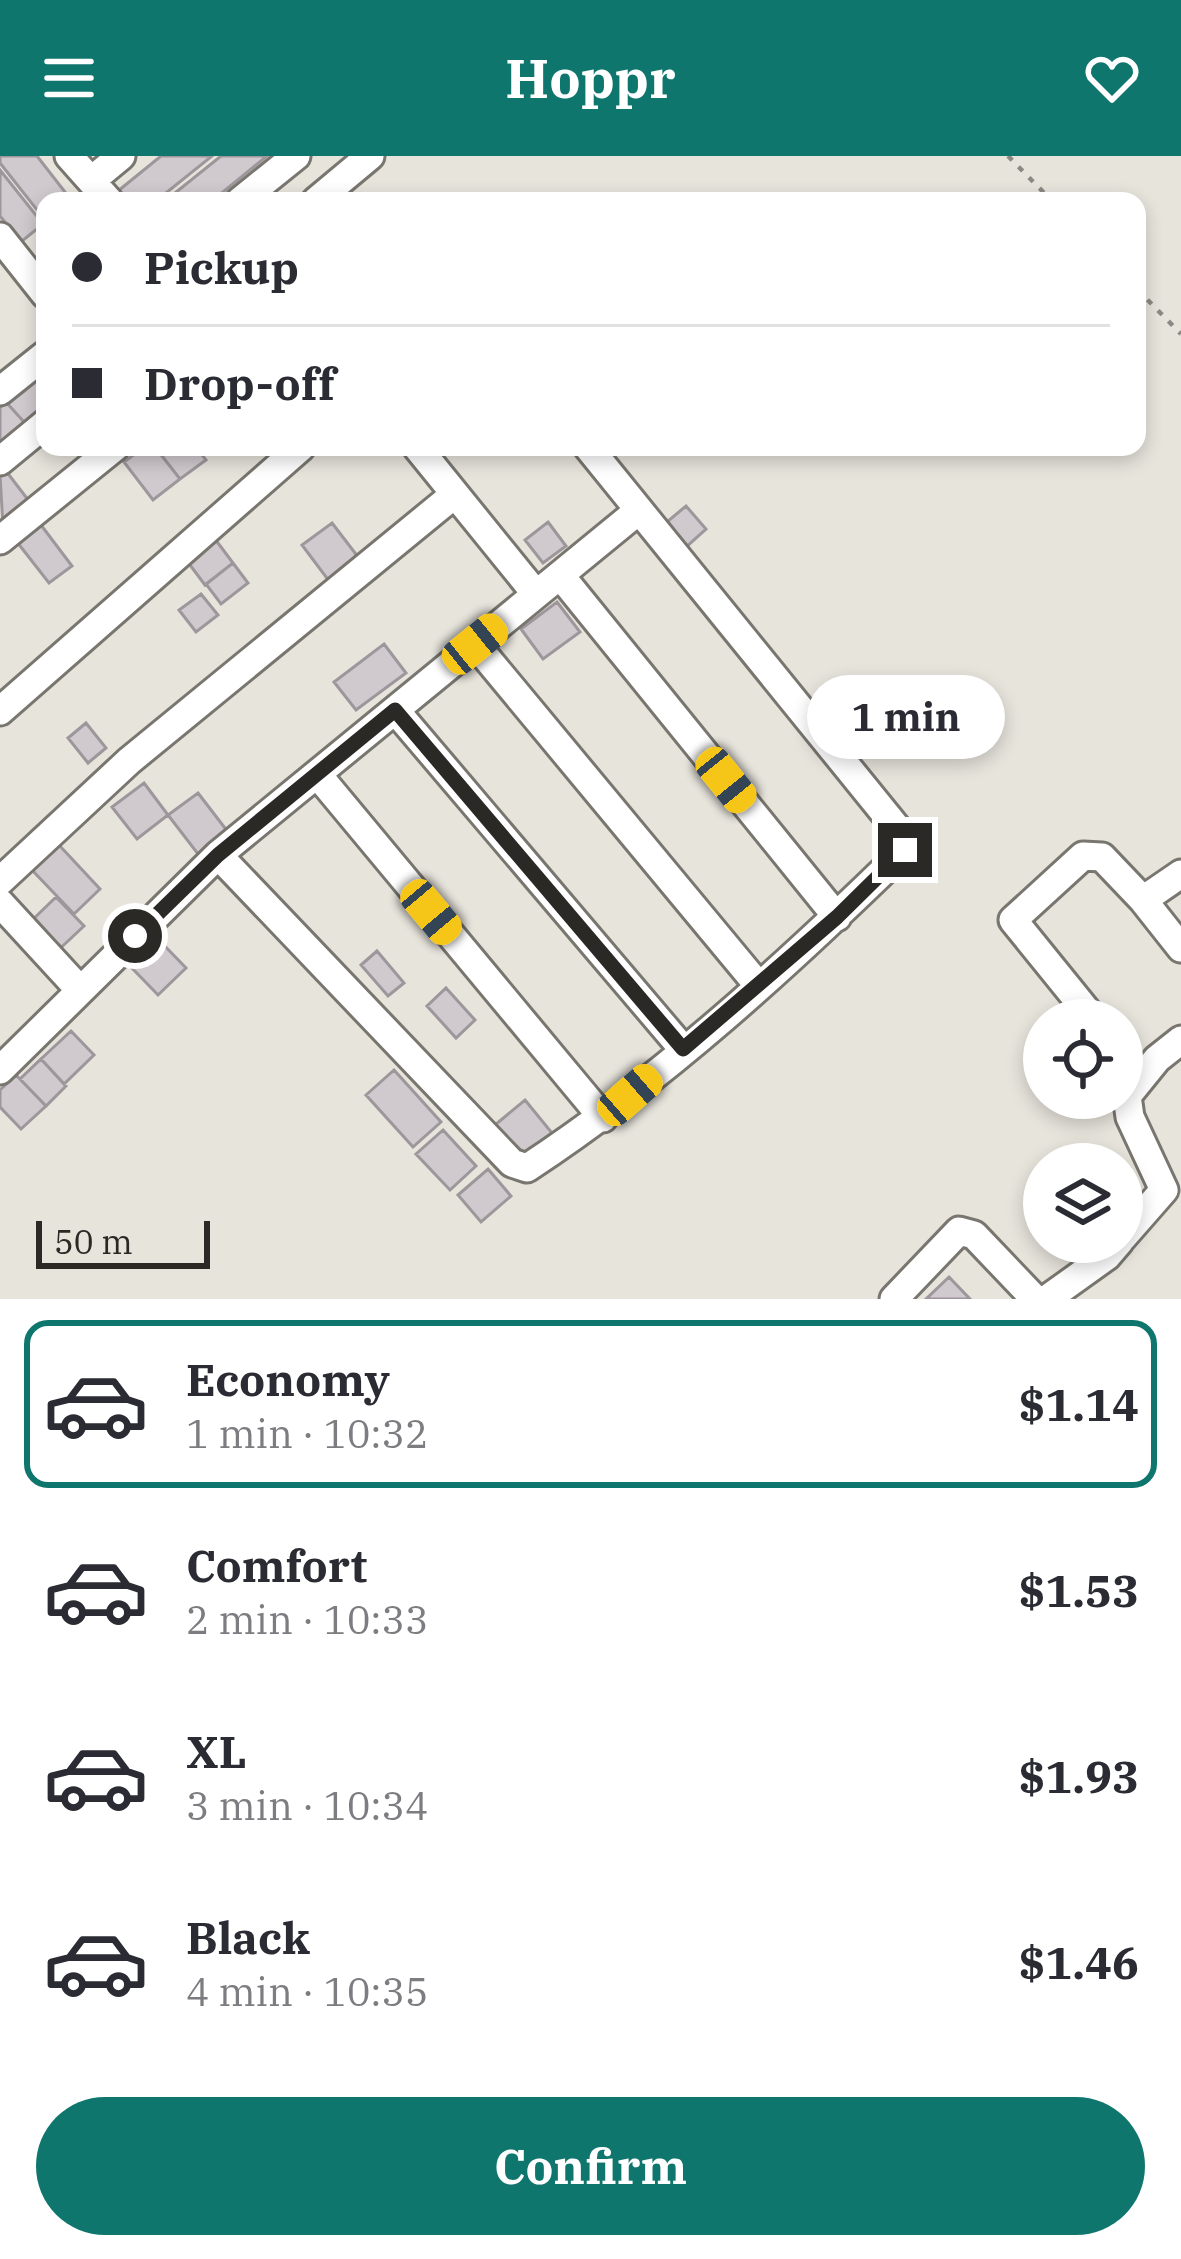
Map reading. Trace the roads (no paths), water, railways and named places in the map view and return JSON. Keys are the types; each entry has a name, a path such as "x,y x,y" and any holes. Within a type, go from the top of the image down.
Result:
{"street":[{"path":"70,156 100,191 121,156"},
{"path":"251,192 296,156"},
{"path":"327,192 370,156"},
{"path":"0,237 36,283"},
{"path":"0,392 36,362"},
{"path":"0,461 36,431"},
{"path":"0,540 104,456"},
{"path":"0,711 292,456"},
{"path":"424,456 536,594"},
{"path":"218,855 512,1163 527,1168 603,1118 837,917 905,850 900,832 595,456"},
{"path":"0,881 129,761 455,494"},
{"path":"0,1070 218,855 638,511"},
{"path":"560,575 837,917"},
{"path":"475,644 758,985"},
{"path":"395,710 683,1049"},
{"path":"316,774 603,1118"},
{"path":"1077,999 1012,920 1084,856 1102,857 1181,948"},
{"path":"1143,899 1181,874"},
{"path":"0,903 80,990"},
{"path":"1143,1076 1181,1040"},
{"path":"1143,1144 1165,1190 1143,1214"},
{"path":"894,1299 959,1231 974,1235 1035,1299"},
{"path":"1047,1299 1097,1263"}]}
